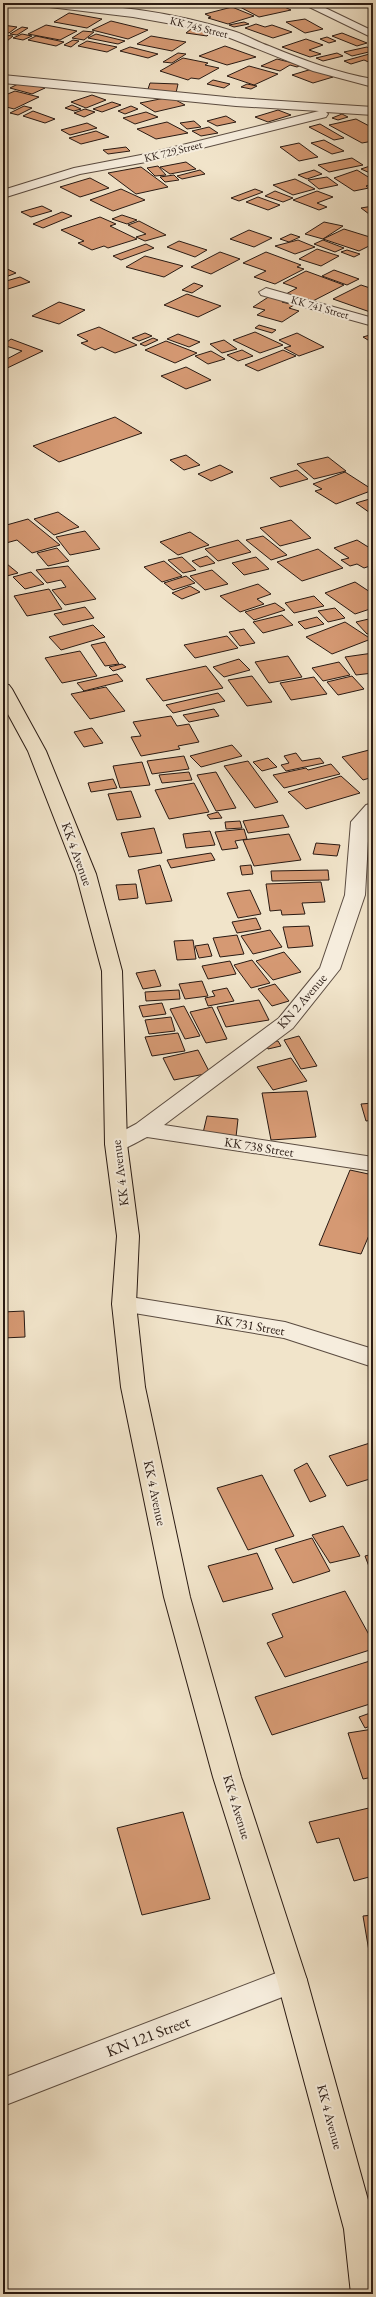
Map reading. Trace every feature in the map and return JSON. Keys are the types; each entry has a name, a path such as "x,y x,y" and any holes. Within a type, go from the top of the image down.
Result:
{"main road":[{"name":"KK 4 Avenue","path":"3,689 37,751 86,874 112,971 116,1144 128,1236 124,1304 132,1387 177,1597 228,1777 292,1980 360,2229 368,2294"}],"street":[{"name":"KK 745 Street","path":"41,3 147,15 189,23 225,32 292,60 354,80 373,83"},
{"path":"306,3 373,36"},
{"path":"3,79 236,102 373,111"},
{"name":"KK 729 Street","path":"3,194 78,171 146,158 342,109"},
{"name":"KK 741 Street","path":"266,292 373,322"},
{"name":"KN 2 Avenue","path":"116,1144 144,1129 286,1023 330,969 355,895 360,822 373,809"},
{"name":"KK 738 Street","path":"144,1129 373,1164"},
{"name":"KK 731 Street","path":"124,1304 285,1330 373,1358"},
{"name":"KN 121 Street","path":"3,2092 292,1980"}],"building":[{"path":"253,3 276,3 291,10 259,17 238,6"},
{"path":"232,7 254,16 228,24 208,18 211,17 205,14"},
{"path":"69,13 102,19 87,28 54,22"},
{"path":"305,19 323,29 305,33 286,22"},
{"path":"111,21 148,30 128,39 92,30"},
{"path":"244,22 249,24 234,27 229,25"},
{"path":"256,24 265,27 272,25 292,32 273,38 245,28"},
{"path":"3,25 17,27 9,33 3,32"},
{"path":"46,25 77,31 60,40 28,34"},
{"path":"22,27 28,28 17,35 10,34"},
{"path":"191,29 211,32 207,36 186,33"},
{"path":"83,31 94,32 84,40 72,38"},
{"path":"342,33 367,43 357,46 332,36"},
{"path":"22,34 32,36 23,40 13,38"},
{"path":"96,34 125,41 118,44 88,38"},
{"path":"3,35 13,36 7,41 3,40"},
{"path":"36,36 64,42 56,46 28,40"},
{"path":"151,36 186,42 172,51 137,44"},
{"path":"327,37 336,41 329,43 320,39"},
{"path":"306,39 323,45 309,50 321,54 310,57 282,47"},
{"path":"73,40 79,41 71,47 64,45"},
{"path":"87,41 117,47 107,52 78,46"},
{"path":"225,46 256,57 227,65 199,56"},
{"path":"130,47 158,54 148,58 120,51"},
{"path":"367,47 373,51 352,56 344,52"},
{"path":"178,53 186,54 172,63 163,62"},
{"path":"337,53 343,56 323,61 316,58"},
{"path":"373,53 373,64 364,60 351,64 344,61"},
{"path":"183,58 208,63 205,65 219,68 199,79 191,78 188,80 160,71"},
{"path":"277,59 301,65 297,67 290,65 280,71 261,66"},
{"path":"249,66 278,74 254,85 227,76"},
{"path":"312,69 333,77 313,83 292,75"},
{"path":"213,80 230,84 224,88 207,84"},
{"path":"22,82 45,88 32,94 10,88"},
{"path":"150,83 178,84 176,93 147,92"},
{"path":"247,84 257,86 251,89 241,87"},
{"path":"15,91 39,97 14,109 3,106 3,96"},
{"path":"92,95 106,100 86,108 71,102"},
{"path":"170,97 185,105 155,112 140,103"},
{"path":"112,102 121,105 102,112 93,109"},
{"path":"72,105 81,109 74,111 65,108"},
{"path":"24,106 32,108 18,115 10,113"},
{"path":"131,106 138,109 125,114 118,111"},
{"path":"85,109 95,112 84,117 74,113"},
{"path":"278,110 291,115 268,122 255,117"},
{"path":"33,111 55,119 45,123 23,116"},
{"path":"146,112 158,117 135,124 123,118"},
{"path":"342,114 348,117 338,120 332,118"},
{"path":"226,116 236,122 217,126 207,121"},
{"path":"356,119 373,128 373,141 362,143 329,125"},
{"path":"194,121 201,127 187,129 180,123"},
{"path":"167,122 188,133 156,139 137,129"},
{"path":"87,123 97,128 70,135 61,130"},
{"path":"320,124 344,138 334,140 309,127"},
{"path":"209,127 218,133 201,136 192,131"},
{"path":"96,131 109,137 81,144 69,138"},
{"path":"324,140 344,151 332,154 311,143"},
{"path":"299,143 318,157 299,161 280,147"},
{"path":"126,147 130,151 108,154 103,150"},
{"path":"352,158 363,165 329,172 318,165"},
{"path":"186,162 196,169 170,174 160,167"},
{"path":"373,165 373,172 370,173 361,169"},
{"path":"158,166 166,175 155,176 147,168"},
{"path":"141,167 168,187 136,194 108,173"},
{"path":"200,170 205,174 182,179 177,176"},
{"path":"314,170 322,174 307,179 298,175"},
{"path":"357,170 373,180 373,184 366,186 369,188 354,191 334,178"},
{"path":"174,175 179,180 165,182 160,177"},
{"path":"327,177 338,185 319,189 308,180"},
{"path":"90,178 109,188 80,197 60,187"},
{"path":"295,179 315,189 293,195 273,185"},
{"path":"121,189 145,200 113,211 90,200"},
{"path":"255,189 263,192 239,201 231,198"},
{"path":"275,191 293,198 283,202 265,196"},
{"path":"317,191 333,197 317,203 327,207 319,210 293,200"},
{"path":"258,197 280,205 268,210 246,202"},
{"path":"42,206 52,211 31,217 21,212"},
{"path":"373,206 373,217 361,208"},
{"path":"62,212 72,216 43,228 33,224"},
{"path":"122,215 137,220 127,224 112,219"},
{"path":"100,217 116,224 110,226 137,239 108,248 104,246 92,250 78,243 84,241 61,230"},
{"path":"139,221 166,235 145,241 136,237 146,234 128,225"},
{"path":"324,222 343,226 323,239 305,234"},
{"path":"344,229 373,238 373,244 359,251 323,239"},
{"path":"249,230 272,238 254,247 230,239"},
{"path":"291,234 300,237 289,242 280,239"},
{"path":"298,240 315,247 295,254 275,246"},
{"path":"323,240 344,248 335,252 314,244"},
{"path":"179,241 207,250 195,257 167,247"},
{"path":"146,244 154,248 121,260 113,256"},
{"path":"317,249 339,256 321,266 299,259"},
{"path":"347,250 360,254 354,257 341,252"},
{"path":"220,252 240,259 211,274 191,267"},
{"path":"266,252 301,265 297,267 304,269 275,284 254,277 266,271 243,263"},
{"path":"145,256 183,266 164,277 126,267"},
{"path":"3,265 8,267 5,268 16,273 3,278"},
{"path":"334,270 359,279 347,285 322,276"},
{"path":"306,271 344,285 311,302 286,294 297,288 283,283"},
{"path":"20,277 30,282 8,289 3,286 3,282"},
{"path":"194,283 203,286 192,293 182,290"},
{"path":"361,285 373,289 373,313 333,299"},
{"path":"187,294 221,306 198,317 164,305"},
{"path":"270,296 285,300 282,302 294,305 289,308 299,311 282,322 257,315 265,310 253,307"},
{"path":"59,302 85,310 59,324 32,316"},
{"path":"259,325 276,330 272,333 255,328"},
{"path":"99,327 137,345 115,353 102,347 95,350 81,343 88,341 77,335"},
{"path":"255,332 283,345 260,353 233,340"},
{"path":"145,333 152,336 139,341 132,338"},
{"path":"297,333 324,347 299,356 284,348 291,346 279,340"},
{"path":"178,334 200,342 189,347 167,339"},
{"path":"373,334 373,343 363,337"},
{"path":"153,338 158,340 145,346 140,344"},
{"path":"11,339 43,351 3,370 3,361 22,351 3,345"},
{"path":"224,340 237,349 222,353 210,344"},
{"path":"166,341 197,353 175,363 145,350"},
{"path":"242,350 253,356 238,361 227,355"},
{"path":"283,350 296,356 258,371 245,365"},
{"path":"211,351 225,359 208,364 195,356"},
{"path":"186,367 211,380 186,389 161,376"},
{"path":"115,417 142,433 59,462 33,446"},
{"path":"186,455 200,465 184,470 170,460"},
{"path":"328,457 346,471 314,479 297,464"},
{"path":"220,465 233,472 211,481 198,474"},
{"path":"297,470 308,479 280,487 270,478"},
{"path":"345,472 373,490 336,504 315,491 322,489 313,484"},
{"path":"373,498 373,515 356,503"},
{"path":"58,512 79,527 54,535 34,519"},
{"path":"28,519 60,545 32,553 17,540 6,543 3,540 3,526"},
{"path":"291,520 311,538 280,546 260,528"},
{"path":"85,531 100,549 70,555 56,537"},
{"path":"190,532 209,545 178,555 160,542"},
{"path":"263,536 287,555 271,560 246,540"},
{"path":"238,540 251,552 218,561 205,549"},
{"path":"357,540 373,550 373,565 364,568 357,564 350,566 341,560 349,558 334,548"},
{"path":"57,548 69,561 48,566 37,553"},
{"path":"318,549 343,568 302,581 277,562"},
{"path":"207,556 215,563 200,567 192,561"},
{"path":"182,557 196,570 183,573 168,560"},
{"path":"256,557 269,569 244,575 232,563"},
{"path":"164,561 182,576 162,582 144,567"},
{"path":"7,564 18,573 3,577 3,565"},
{"path":"68,566 96,599 65,605 52,590 66,587 61,580 47,583 36,570"},
{"path":"212,570 228,584 205,590 190,576"},
{"path":"31,572 44,584 25,589 13,577"},
{"path":"186,576 195,583 173,590 164,583"},
{"path":"355,582 373,594 373,608 355,614 325,593"},
{"path":"258,584 271,594 257,599 264,604 240,612 220,596"},
{"path":"190,586 200,592 182,599 172,593"},
{"path":"49,589 62,609 27,616 14,596"},
{"path":"314,596 324,606 294,613 285,603"},
{"path":"275,603 285,610 254,620 245,612"},
{"path":"85,607 94,618 63,625 54,614"},
{"path":"335,608 345,618 328,622 318,611"},
{"path":"282,615 293,625 263,633 253,622"},
{"path":"317,617 324,624 305,629 298,622"},
{"path":"373,618 373,633 367,634 356,622"},
{"path":"345,622 371,639 332,654 306,637"},
{"path":"93,625 105,637 61,650 49,637"},
{"path":"244,629 255,643 240,646 229,632"},
{"path":"227,636 238,648 195,658 184,645"},
{"path":"105,642 119,664 105,666 91,645"},
{"path":"80,651 97,676 62,683 45,658"},
{"path":"373,653 373,673 356,675 345,657"},
{"path":"288,656 302,677 269,683 255,662"},
{"path":"239,659 250,670 224,677 213,667"},
{"path":"339,662 350,675 323,681 312,668"},
{"path":"122,664 126,667 113,671 109,667"},
{"path":"206,666 223,688 163,701 146,679"},
{"path":"117,674 123,681 84,691 77,683"},
{"path":"252,676 272,702 247,706 228,680"},
{"path":"352,676 364,689 338,695 327,682"},
{"path":"314,677 327,694 291,700 280,683"},
{"path":"106,687 125,711 90,719 71,694"},
{"path":"218,693 225,701 173,713 166,705"},
{"path":"214,709 219,716 189,722 183,715"},
{"path":"171,716 177,726 189,724 199,742 178,746 180,749 141,756 131,737 141,736 133,722"},
{"path":"92,728 103,743 84,747 74,732"},
{"path":"232,745 242,756 201,767 190,756"},
{"path":"373,749 373,777 363,780 342,757"},
{"path":"296,753 302,761 320,758 324,763 286,771 281,765 289,763 284,756"},
{"path":"184,756 189,769 152,774 147,761"},
{"path":"268,758 277,767 262,771 253,762"},
{"path":"248,761 278,802 255,808 224,766"},
{"path":"142,762 150,785 120,788 113,766"},
{"path":"331,764 340,774 284,788 273,775 306,768 308,770"},
{"path":"189,772 192,780 162,783 159,775"},
{"path":"216,772 236,808 216,811 197,775"},
{"path":"341,776 360,793 306,809 288,792"},
{"path":"113,779 117,788 91,792 88,783"},
{"path":"194,783 209,812 169,819 155,790"},
{"path":"131,791 141,817 117,820 108,794"},
{"path":"218,812 222,818 210,819 207,815"},
{"path":"283,815 289,827 248,833 243,821"},
{"path":"240,821 242,828 226,829 225,822"},
{"path":"154,828 162,853 129,857 121,833"},
{"path":"244,829 247,839 235,841 238,848 222,850 215,832"},
{"path":"210,831 215,845 186,848 183,834"},
{"path":"289,834 301,860 254,866 243,840"},
{"path":"316,843 340,845 337,856 313,854"},
{"path":"373,849 373,861 366,851"},
{"path":"211,853 215,860 171,868 167,860"},
{"path":"160,865 172,901 146,904 138,870"},
{"path":"251,865 253,874 242,875 240,866"},
{"path":"328,870 329,880 272,881 271,871"},
{"path":"321,882 325,902 302,903 305,914 282,915 281,910 270,911 266,884"},
{"path":"136,884 138,898 119,900 116,885"},
{"path":"250,890 261,914 238,918 227,893"},
{"path":"256,918 261,929 237,933 232,922"},
{"path":"309,926 313,946 288,948 283,927"},
{"path":"270,930 282,947 253,954 241,936"},
{"path":"237,935 244,954 220,957 213,938"},
{"path":"193,940 196,959 177,960 174,941"},
{"path":"208,944 212,956 199,958 195,946"},
{"path":"284,952 301,972 273,980 256,961"},
{"path":"252,960 270,983 251,988 234,965"},
{"path":"230,961 236,974 208,979 202,966"},
{"path":"155,970 161,986 143,989 136,973"},
{"path":"202,981 208,996 185,999 179,984"},
{"path":"275,984 289,1001 272,1006 258,989"},
{"path":"227,988 234,1001 208,1006 205,998 215,996 212,991"},
{"path":"179,990 180,999 146,1001 145,992"},
{"path":"259,1000 269,1020 226,1027 217,1007"},
{"path":"162,1003 166,1014 143,1017 139,1006"},
{"path":"184,1006 200,1036 185,1039 170,1009"},
{"path":"212,1007 227,1039 206,1043 190,1012"},
{"path":"171,1017 175,1031 149,1034 145,1020"},
{"path":"178,1033 185,1051 152,1056 145,1037"},
{"path":"299,1036 317,1066 301,1069 284,1040"},
{"path":"278,1041 281,1046 268,1049 265,1043"},
{"path":"198,1050 210,1073 174,1080 163,1058"},
{"path":"291,1058 307,1081 273,1090 257,1067"},
{"path":"307,1091 316,1137 271,1140 262,1093"},
{"path":"373,1103 373,1120 366,1121 361,1104"},
{"path":"207,1116 238,1119 236,1137 203,1133"},
{"path":"350,1170 373,1175 373,1226 361,1254 319,1245"},
{"path":"24,1311 25,1337 3,1338 3,1312"},
{"path":"373,1442 373,1478 347,1486 329,1456"},
{"path":"307,1463 326,1496 310,1502 294,1470"},
{"path":"262,1475 294,1536 248,1550 217,1488"},
{"path":"343,1526 360,1556 330,1563 312,1535"},
{"path":"312,1538 330,1571 293,1583 275,1549"},
{"path":"257,1553 273,1589 223,1602 208,1566"},
{"path":"373,1554 373,1577 365,1556"},
{"path":"345,1591 373,1642 373,1649 285,1677 267,1643 283,1637 272,1614"},
{"path":"373,1660 373,1703 272,1735 255,1697"},
{"path":"373,1712 373,1725 365,1728 359,1717"},
{"path":"373,1729 373,1777 363,1779 348,1733"},
{"path":"373,1807 373,1876 354,1881 339,1838 317,1843 309,1822"},
{"path":"183,1812 210,1899 142,1915 117,1828"},
{"path":"373,1915 373,1969 372,1969 363,1916"}]}
